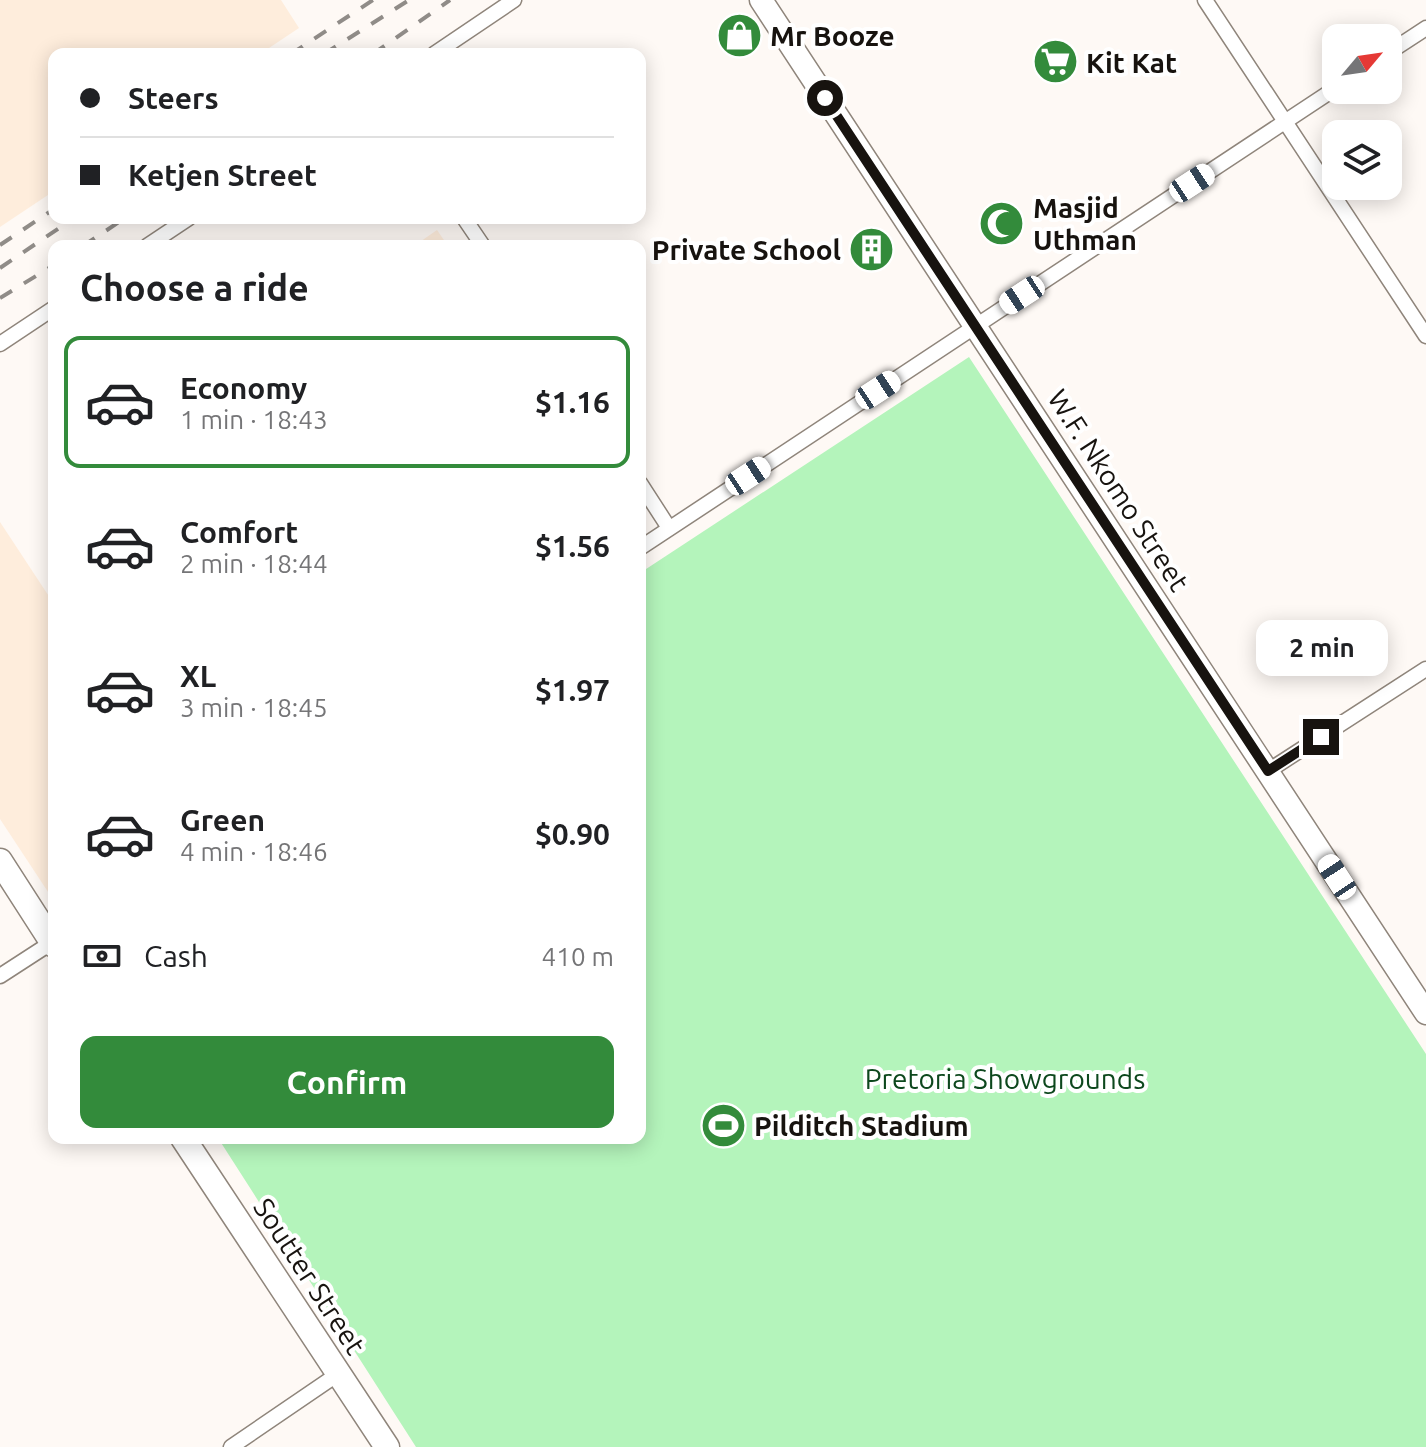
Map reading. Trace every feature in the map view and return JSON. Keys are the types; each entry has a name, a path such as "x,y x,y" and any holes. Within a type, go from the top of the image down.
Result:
{"main road":[{"name":"W.F. Nkomo Street","path":"761,0 1426,1013"},
{"path":"0,861 48,935"},
{"name":"Soutter Street","path":"187,1144 387,1447"}],"street":[{"path":"443,48 514,0"},
{"path":"1205,0 1426,336"},
{"path":"1402,44 1426,28"},
{"path":"646,544 1322,97"},
{"path":"156,240 180,224"},
{"path":"0,344 48,312"},
{"path":"646,492 669,528"},
{"path":"1268,771 1426,669"},
{"path":"0,976 48,946"},
{"path":"231,1447 338,1374"}],"shaded area":[{"path":"0,0 281,0 299,28 269,48 48,48 48,195 0,227"},
{"path":"437,230 444,240 423,240"},
{"path":"0,522 48,595 48,892 0,819"}],"green space":[{"name":"Pretoria Showgrounds","path":"969,357 1426,1054 1426,1447 416,1447 222,1144 646,1144 646,569"}],"railway":[{"path":"300,48 373,0"},
{"path":"333,48 409,0"},
{"path":"382,48 450,0"},
{"path":"0,245 48,213"},
{"path":"0,268 65,224"},
{"path":"92,240 116,224"},
{"path":"0,298 48,269"}],"place":[{"name":"Mr Booze","path":"739,35"},
{"name":"Kit Kat","path":"1055,62"},
{"name":"Masjid Uthman","path":"1002,223"},
{"name":"Private School","path":"872,249"},
{"name":"Pilditch Stadium","path":"723,1125"}],"route":[{"path":"825,98 1268,771 1321,737"}]}
